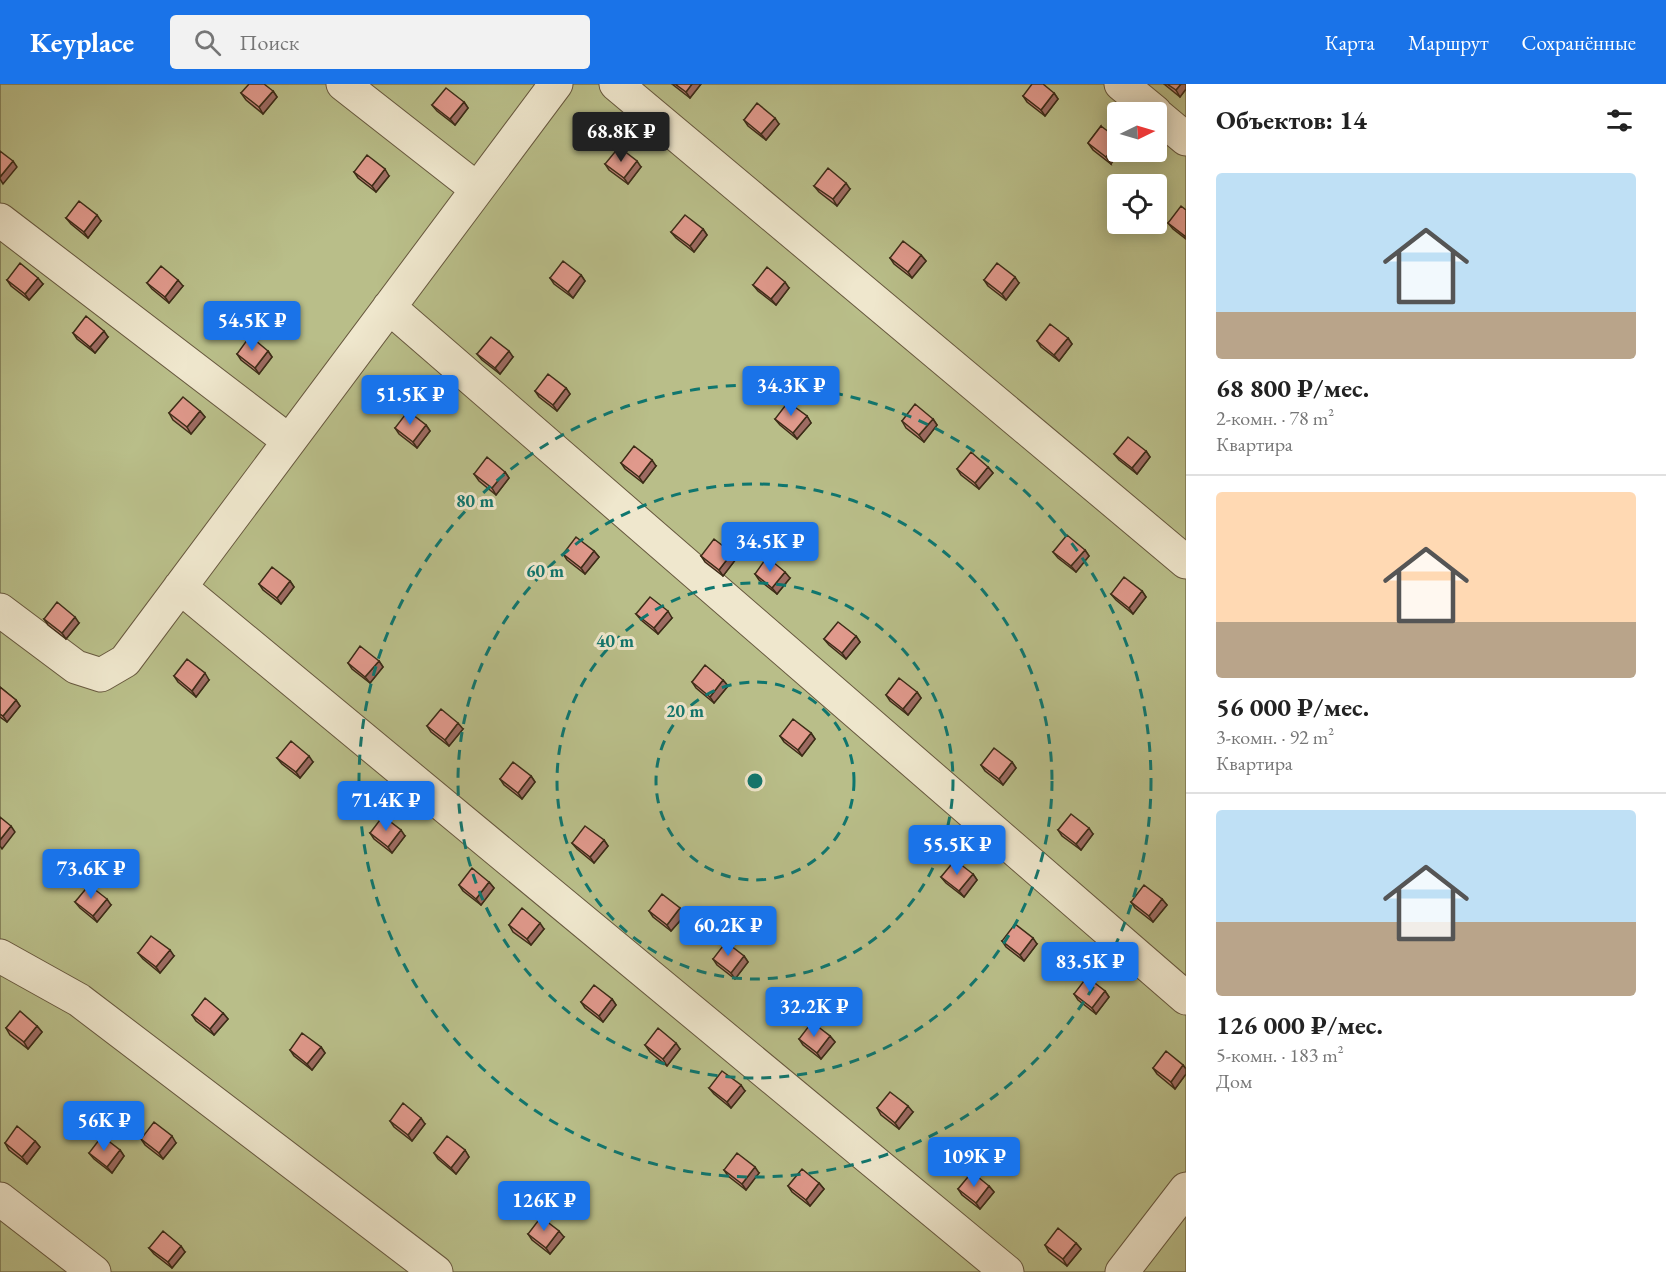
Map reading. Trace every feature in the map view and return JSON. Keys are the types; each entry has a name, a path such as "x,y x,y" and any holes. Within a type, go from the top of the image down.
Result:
{"lane":[{"path":"343,84 477,189"},
{"path":"0,610 76,667 101,675 125,661 556,84"},
{"path":"616,84 1186,562"},
{"path":"1121,84 1143,102"},
{"path":"1167,123 1186,139"},
{"path":"0,220 289,441"},
{"path":"389,307 1186,998"},
{"path":"180,587 1007,1272"},
{"path":"0,956 79,1000 436,1272"},
{"path":"1122,1272 1186,1189"},
{"path":"0,1199 94,1272"}],"green space":[{"path":"0,84 1186,84 1186,1272 0,1272"}],"building":[{"path":"249,84 264,84 273,91 259,107 241,93"},
{"path":"675,84 692,84 686,92"},
{"path":"1032,84 1043,84 1054,93 1041,110 1023,96"},
{"path":"1167,84 1181,84 1176,90"},
{"path":"446,88 464,102 450,119 432,105"},
{"path":"757,103 775,118 761,134 744,120"},
{"path":"1101,126 1107,131 1107,156 1106,157 1088,143"},
{"path":"619,147 637,161 624,178 605,164"},
{"path":"0,151 13,161 0,177"},
{"path":"367,155 385,169 372,186 354,172"},
{"path":"828,168 846,183 833,199 814,186"},
{"path":"79,201 97,215 84,232 66,218"},
{"path":"1181,206 1186,210 1186,237 1168,223"},
{"path":"685,215 703,229 690,246 671,232"},
{"path":"903,241 921,255 908,272 890,258"},
{"path":"563,261 581,275 568,292 550,278"},
{"path":"20,263 38,278 25,294 7,280"},
{"path":"997,263 1015,277 1002,294 984,280"},
{"path":"161,266 178,280 165,297 147,283"},
{"path":"767,267 785,282 771,299 753,285"},
{"path":"86,316 104,331 90,347 73,333"},
{"path":"1050,324 1068,338 1054,355 1037,341"},
{"path":"250,336 268,351 255,368 237,354"},
{"path":"491,337 509,351 495,368 477,354"},
{"path":"548,374 566,388 553,405 535,391"},
{"path":"183,397 200,411 187,427 169,413"},
{"path":"788,402 807,416 793,433 775,419"},
{"path":"915,404 933,419 919,435 902,421"},
{"path":"408,411 426,425 413,442 395,428"},
{"path":"1128,437 1146,451 1132,468 1114,454"},
{"path":"634,446 652,460 639,477 621,463"},
{"path":"971,452 988,467 975,483 957,469"},
{"path":"487,457 505,472 492,488 474,474"},
{"path":"1067,535 1085,550 1071,566 1053,552"},
{"path":"576,537 594,551 581,568 563,554"},
{"path":"714,539 732,553 719,570 701,556"},
{"path":"767,557 785,572 772,588 755,574"},
{"path":"272,567 290,581 277,598 259,584"},
{"path":"1124,577 1142,591 1129,608 1111,594"},
{"path":"650,597 668,611 654,628 636,614"},
{"path":"57,602 75,617 62,633 44,619"},
{"path":"838,622 856,636 842,653 824,639"},
{"path":"360,646 379,661 365,677 348,663"},
{"path":"187,659 205,673 192,691 174,676"},
{"path":"705,665 723,680 710,697 692,682"},
{"path":"899,678 917,692 903,709 886,695"},
{"path":"0,687 16,700 3,716 0,714"},
{"path":"441,709 458,723 445,740 427,726"},
{"path":"793,719 811,733 798,750 780,736"},
{"path":"291,741 309,756 296,772 277,758"},
{"path":"994,748 1012,762 999,779 981,765"},
{"path":"513,762 531,776 518,793 500,779"},
{"path":"1071,814 1089,828 1076,844 1058,830"},
{"path":"383,816 401,830 388,847 370,833"},
{"path":"0,817 11,826 0,840"},
{"path":"585,826 604,840 590,857 572,843"},
{"path":"955,860 973,874 959,891 941,877"},
{"path":"472,868 489,882 476,899 459,885"},
{"path":"89,885 107,899 93,916 75,902"},
{"path":"1144,885 1162,899 1149,916 1131,902"},
{"path":"662,894 680,908 667,925 649,911"},
{"path":"522,908 540,923 527,939 509,925"},
{"path":"1015,924 1033,938 1020,955 1002,941"},
{"path":"151,936 170,950 156,967 138,953"},
{"path":"726,942 744,956 731,973 713,959"},
{"path":"1087,977 1105,991 1092,1008 1074,994"},
{"path":"594,985 612,999 599,1016 581,1002"},
{"path":"205,998 223,1013 210,1029 192,1015"},
{"path":"20,1011 37,1026 24,1042 6,1028"},
{"path":"812,1022 830,1036 817,1053 799,1039"},
{"path":"658,1028 676,1043 663,1059 645,1045"},
{"path":"302,1033 321,1047 307,1064 290,1050"},
{"path":"1166,1051 1183,1065 1171,1082 1153,1068"},
{"path":"722,1071 741,1085 727,1102 709,1088"},
{"path":"890,1092 908,1106 895,1123 877,1108"},
{"path":"403,1103 421,1118 408,1135 390,1121"},
{"path":"154,1122 172,1136 159,1153 141,1139"},
{"path":"17,1126 35,1141 22,1157 5,1143"},
{"path":"102,1136 120,1150 107,1167 89,1153"},
{"path":"447,1136 465,1150 451,1168 434,1153"},
{"path":"737,1153 755,1167 742,1184 724,1170"},
{"path":"802,1169 819,1183 806,1200 788,1186"},
{"path":"972,1172 989,1186 976,1203 958,1189"},
{"path":"541,1217 559,1231 546,1248 528,1234"},
{"path":"1058,1228 1076,1243 1063,1259 1045,1245"},
{"path":"163,1231 181,1246 168,1262 149,1248"}]}
